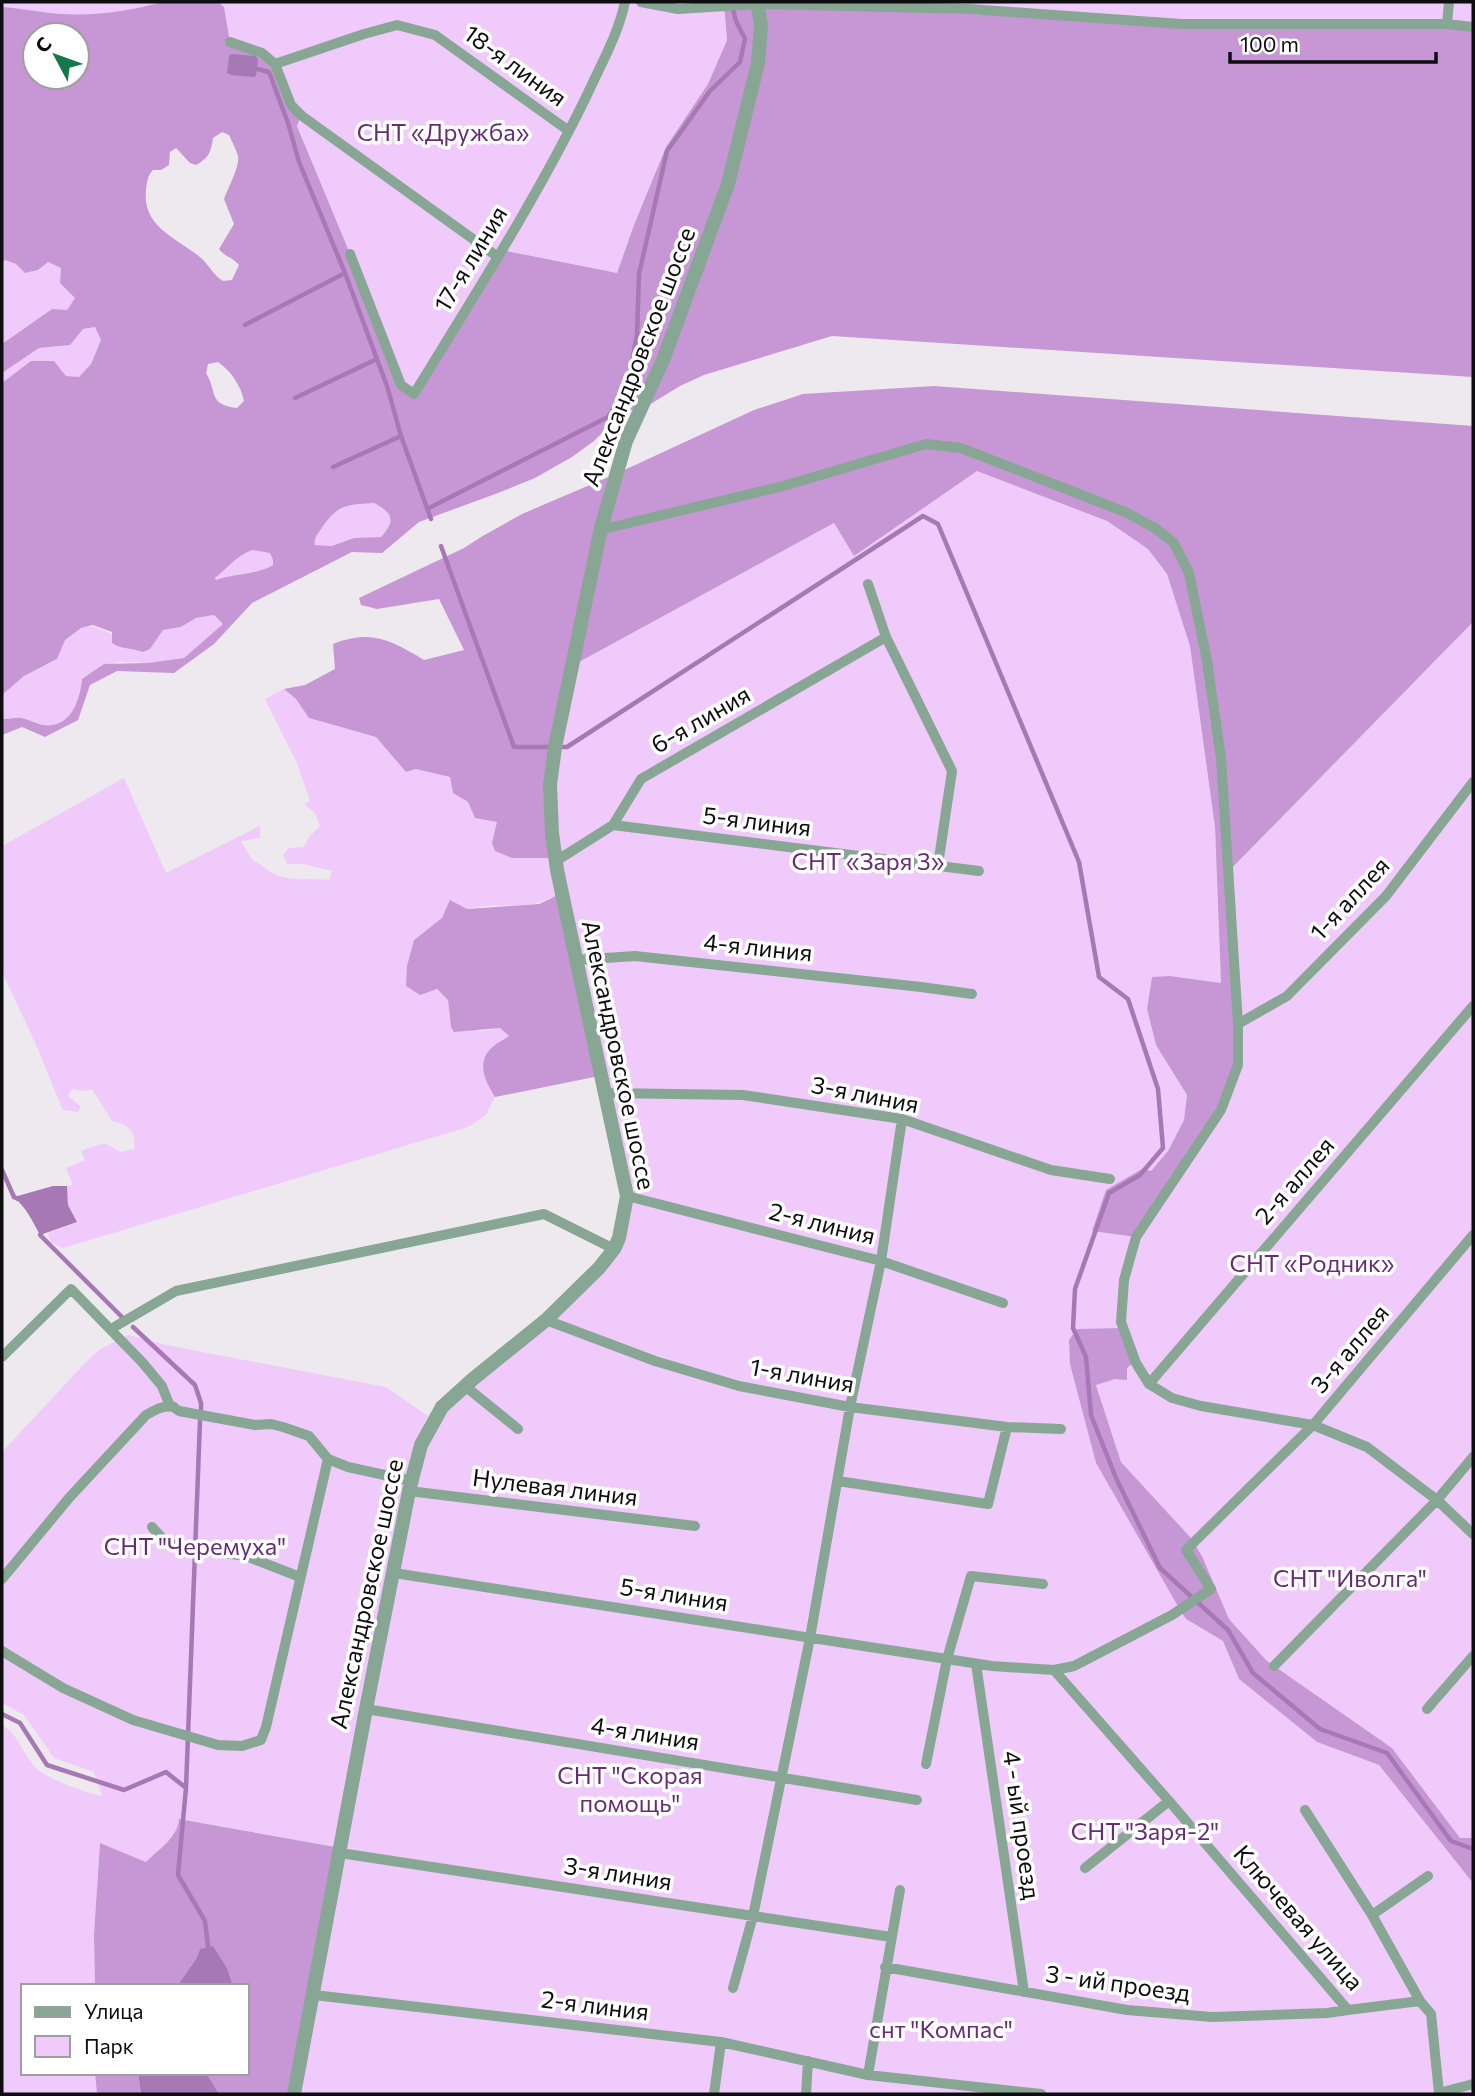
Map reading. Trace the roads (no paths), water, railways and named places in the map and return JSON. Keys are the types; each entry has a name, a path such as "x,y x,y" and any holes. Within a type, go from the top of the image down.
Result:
{"street":[{"name":"17-я линия","path":"350,254 401,385 415,399 569,131 621,23 625,2"},
{"path":"640,2 678,9 758,3 969,9 1181,24 1447,24 1473,27"},
{"path":"969,9 987,2"},
{"path":"1447,24 1449,2"},
{"name":"Александровское шоссе","path":"294,2094 366,1709 421,1445 442,1407 546,1320 600,1268 619,1238 627,1196 556,861 550,785 555,747 600,530 626,441 663,360 727,184 758,63 761,25 758,3"},
{"name":"18-я линия","path":"275,64 397,25 435,35 569,131"},
{"path":"230,42 262,52 275,64 290,105 302,116 498,257"},
{"path":"600,530 783,486 926,444 961,448 1125,512 1155,528 1174,543 1189,573 1207,661 1221,758 1238,1024 1238,1066 1221,1110 1136,1237 1125,1280 1121,1322 1136,1363 1149,1384 1172,1398 1201,1406 1312,1425 1367,1447 1437,1500 1473,1534"},
{"path":"868,584 886,637 952,771 938,865"},
{"name":"6-я линия","path":"556,861 613,825 641,779 886,637"},
{"name":"1-я аллея","path":"1238,1024 1287,996 1386,896 1473,782"},
{"name":"5-я линия","path":"613,825 979,871"},
{"name":"4-я линия","path":"576,960 635,956 972,994"},
{"name":"2-я аллея","path":"1149,1384 1473,1006"},
{"name":"3-я линия","path":"605,1093 743,1095 902,1119 1051,1170 1110,1179"},
{"path":"733,1988 754,1916 810,1638 850,1407 881,1261 902,1119"},
{"name":"2-я линия","path":"627,1196 881,1261 1003,1303"},
{"path":"116,1326 176,1291 544,1214 614,1249"},
{"name":"3-я аллея","path":"1312,1425 1473,1235"},
{"path":"2,1357 71,1289 142,1362 162,1386 169,1404 188,1413 255,1425 284,1427 309,1436 327,1459 261,1740 242,1746 218,1745 132,1720 63,1688 2,1651"},
{"name":"1-я линия","path":"546,1320 655,1362 740,1386 850,1407 1007,1427 1061,1429"},
{"path":"465,1386 518,1429"},
{"path":"2,1579 69,1498 146,1415 156,1409 174,1407"},
{"path":"1054,1670 1074,1666 1172,1615 1211,1589 1186,1550 1312,1425"},
{"path":"838,1481 988,1504 1007,1427"},
{"path":"1274,1666 1437,1500 1473,1457"},
{"name":"Нулевая линия","path":"327,1459 411,1486 695,1526"},
{"path":"152,1527 163,1539 178,1547 246,1556 300,1577"},
{"name":"5-я линия","path":"394,1573 976,1664 1054,1670"},
{"path":"926,1764 947,1659 971,1576 1043,1584"},
{"path":"1427,1709 1473,1656"},
{"name":"4 - ый проезд","path":"976,1664 1024,1992"},
{"name":"Ключевая улица","path":"1054,1670 1348,2010 1420,2001"},
{"name":"4-я линия","path":"366,1709 917,1800"},
{"path":"1085,1868 1170,1801"},
{"path":"1305,1810 1372,1915 1420,2001 1431,2014 1436,2094 1473,2084"},
{"name":"3-я линия","path":"340,1853 891,1937"},
{"path":"1372,1915 1428,1876"},
{"path":"868,2075 900,1890"},
{"name":"3 - ий проезд","path":"885,1967 1127,2010 1212,2017 1348,2010"},
{"name":"2-я линия","path":"314,1995 721,2042 868,2075 986,2091 1041,2094"},
{"path":"713,2094 721,2042"},
{"path":"806,2094 808,2061"}],"waterway":[{"path":"427,509 608,417 627,387 637,335 639,274 667,151 710,91 740,62 745,39 732,6"},
{"path":"257,69 269,72 299,162 345,273 387,386 401,436 431,519"},
{"path":"245,325 345,273"},
{"path":"295,398 377,359"},
{"path":"333,467 401,436"},
{"path":"559,747 567,747 923,516 938,524 1079,862 1099,977 1128,999 1158,1089 1163,1148 1140,1175 1109,1193 1075,1289 1073,1328 1086,1357 1091,1415 1116,1478 1160,1568 1228,1630 1253,1673 1320,1729 1387,1753 1451,1841 1473,1849"},
{"path":"441,546 514,747 551,747"},
{"path":"2,1170 14,1197 18,1199"},
{"path":"43,1230 40,1235 123,1318"},
{"path":"133,1327 195,1385 201,1410"},
{"path":"200,1421 186,1788 178,1875 205,1921 208,1947"},
{"path":"2,1714 20,1723 47,1765 124,1790 166,1772 186,1788"}],"park label":[{"name":"СНТ «Дружба»","path":"443,133"},
{"name":"СНТ «Заря 3»","path":"868,862"},
{"name":"СНТ «Родник»","path":"1312,1264"},
{"name":"СНТ \"Черемуха\"","path":"195,1547"},
{"name":"СНТ \"Иволга\"","path":"1350,1579"},
{"name":"СНТ \"Скорая помощь\"","path":"630,1790"},
{"name":"СНТ \"Заря-2\"","path":"1145,1832"},
{"name":"снт \"Компас\"","path":"941,2030"}]}
